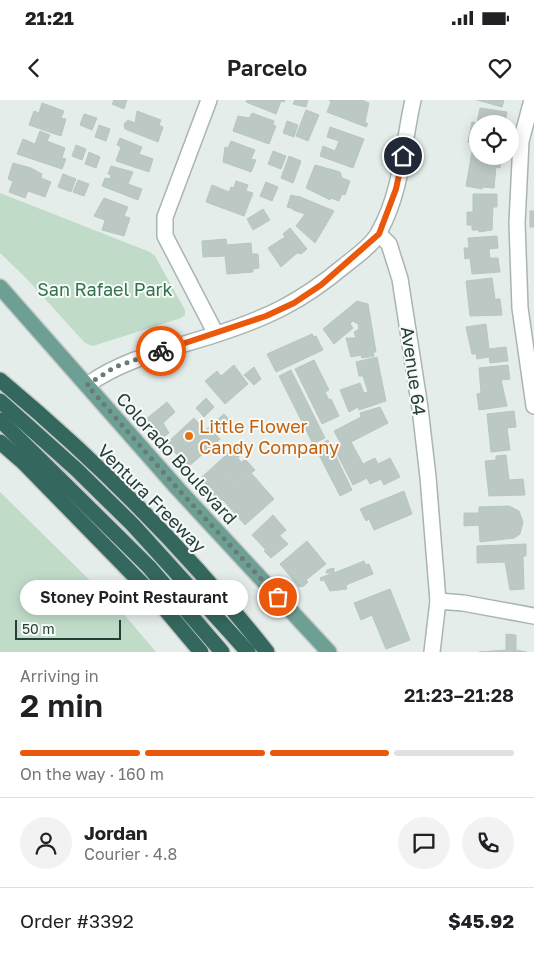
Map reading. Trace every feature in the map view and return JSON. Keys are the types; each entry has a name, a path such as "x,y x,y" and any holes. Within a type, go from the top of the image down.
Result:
{"highway":[{"name":"Ventura Freeway","path":"0,380 37,410 156,525 267,652"},
{"path":"0,401 77,470 133,525 248,652"},
{"path":"0,420 149,567 222,652"},
{"path":"0,442 23,462 153,595 201,652"},
{"path":"244,624 278,652"}],"main road":[{"name":"Colorado Boulevard","path":"0,287 178,489 329,652"}],"street":[{"path":"209,100 165,217 164,229 165,236 216,334"},
{"path":"87,385 115,367 216,334 294,303 321,285 379,234 401,172 413,100"},
{"path":"532,100 521,141 516,223 520,308 534,406"},
{"name":"Avenue 64","path":"379,234 389,244 400,279 428,478 438,601 432,652"},
{"path":"438,601 463,603 534,616"}],"green space":[{"name":"San Rafael Park","path":"0,193 150,252 155,256 185,310 185,315 181,318 93,346 85,343 26,278 0,253"},
{"path":"0,492 122,612 156,652 0,652"}],"building":[{"path":"114,100 127,100 124,109 112,104"},
{"path":"247,100 285,100 284,102 281,101 276,114 246,102"},
{"path":"295,100 308,100 306,107 293,104"},
{"path":"329,100 361,100 369,103 365,122 368,124 366,127 327,112 331,102"},
{"path":"477,100 504,100 502,107"},
{"path":"42,103 64,111 61,118 66,119 61,136 29,125 34,111 39,113"},
{"path":"480,108 507,112 506,115 479,115"},
{"path":"306,110 319,115 308,141 296,136"},
{"path":"137,111 161,120 159,125 163,127 158,142 125,129 124,124 128,120 135,123"},
{"path":"252,113 274,121 273,125 276,126 269,144 233,131 238,116 249,118"},
{"path":"84,114 97,118 92,130 80,125"},
{"path":"287,121 298,125 294,137 283,133"},
{"path":"99,125 110,129 106,141 95,137"},
{"path":"330,127 364,139 353,168 320,156 323,146 335,151 339,141 327,137"},
{"path":"40,131 50,135 47,141 65,148 62,158 66,159 62,169 17,154 23,139 35,144"},
{"path":"120,138 142,147 139,154 153,159 149,172 116,161 121,147 117,145"},
{"path":"231,141 255,150 251,159 256,160 251,172 223,162 225,147 228,148"},
{"path":"76,145 86,149 82,160 72,156"},
{"path":"273,151 286,156 281,169 268,164"},
{"path":"89,152 100,157 96,168 85,164"},
{"path":"289,156 301,161 293,183 281,178"},
{"path":"13,163 31,168 42,174 41,178 51,182 45,197 28,191 25,198 9,192 13,181 8,179"},
{"path":"315,165 340,172 342,178 350,181 345,195 342,194 339,201 331,198 330,200 306,188"},
{"path":"470,165 500,165 500,168 496,167 494,188 482,187 482,189 466,186"},
{"path":"111,166 133,172 128,184 142,189 138,200 102,186 105,178 110,179 111,175 108,174"},
{"path":"63,174 76,179 71,192 58,187"},
{"path":"78,180 89,184 84,196 73,192"},
{"path":"236,181 248,185 246,191 253,193 244,216 206,202 212,185 229,192 231,187 234,188"},
{"path":"266,182 278,187 272,201 260,196"},
{"path":"473,194 497,194 497,207 493,207 492,230 479,232 479,230 472,230 472,225 467,225 467,212 473,212"},
{"path":"291,195 298,197 294,209 287,207"},
{"path":"298,196 334,211 315,243 296,226 305,214 293,210"},
{"path":"104,198 128,207 124,216 130,218 124,236 102,230 105,220 94,216"},
{"path":"263,209 270,220 253,230 247,219"},
{"path":"530,211 534,211 534,227 530,227"},
{"path":"290,228 307,249 301,254 297,253 281,267 268,248 285,237 283,234"},
{"path":"497,236 498,248 489,249 490,258 498,258 500,272 472,274 470,258 465,259 464,248 469,248 468,238"},
{"path":"226,239 227,245 251,243 252,254 258,254 259,268 253,269 253,272 227,274 225,256 203,257 202,241"},
{"path":"492,278 495,299 500,299 502,315 470,316 466,281"},
{"path":"357,301 368,304 376,352 373,352 374,356 362,358 361,355 351,357 346,338 356,338 354,332 359,329 358,324 353,321 350,324 353,328 334,344 323,329"},
{"path":"486,324 489,349 506,347 508,361 490,363 489,357 477,359 476,354 472,354 466,327"},
{"path":"312,334 314,337 316,336 323,350 276,372 267,354"},
{"path":"377,357 386,401 359,410 358,407 349,412 340,390 360,383 364,393 368,392 363,376 359,376 356,362"},
{"path":"314,360 329,390 325,392 329,400 331,399 339,416 322,424 295,369"},
{"path":"234,365 248,384 225,404 205,381 217,371 221,376"},
{"path":"508,365 510,379 501,380 507,406 479,410 477,394 481,393 479,368"},
{"path":"254,367 261,379 254,385 244,375"},
{"path":"291,370 325,438 313,444 279,376"},
{"path":"206,398 214,407 204,417 196,408"},
{"path":"167,402 175,412 163,423 169,433 162,438 145,420"},
{"path":"380,407 388,423 351,442 363,464 375,458 378,464 390,458 400,477 384,485 381,479 370,484 367,478 353,485 333,446 340,442 334,431 361,417 360,413"},
{"path":"514,411 516,427 507,428 510,450 491,452 487,414"},
{"path":"224,414 232,423 220,434 218,432 215,434 220,439 188,467 177,455"},
{"path":"194,418 205,431 177,455 167,443"},
{"path":"328,440 352,490 340,496 315,447"},
{"path":"237,445 242,451 238,458 241,462 212,488 207,487 202,477"},
{"path":"506,455 509,480 523,479 525,495 489,496 485,461 496,460 496,456"},
{"path":"245,459 255,470 220,502 210,491"},
{"path":"252,474 274,499 245,525 223,500"},
{"path":"404,491 412,514 374,530 369,519 366,521 360,509"},
{"path":"509,506 519,511 523,522 520,534 514,538 480,542 479,525 464,526 464,513 479,513 479,507"},
{"path":"273,515 286,530 265,549 252,535"},
{"path":"280,536 288,544 271,558 264,551"},
{"path":"307,541 326,564 306,580 308,582 304,586 299,587 280,564"},
{"path":"526,544 526,556 523,556 524,589 510,590 505,562 477,563 477,546"},
{"path":"364,561 366,565 369,564 373,574 346,585 347,589 330,591 324,580 321,581 320,578 333,573 326,573 327,570 334,568 334,573"},
{"path":"390,589 410,640 386,649 372,615 361,620 354,603"},
{"path":"506,634 516,635 516,650 527,652 479,652 506,650"}],"way so far":[{"path":"161,351 106,371 87,385 178,489 278,597"}],"place":[{"name":"Little Flower Candy Company","path":"189,436"},
{"name":"Stoney Point Restaurant","path":"278,597"}],"route":[{"path":"161,351 266,316 294,303 321,285 353,259 379,234 396,189 403,156"}]}
